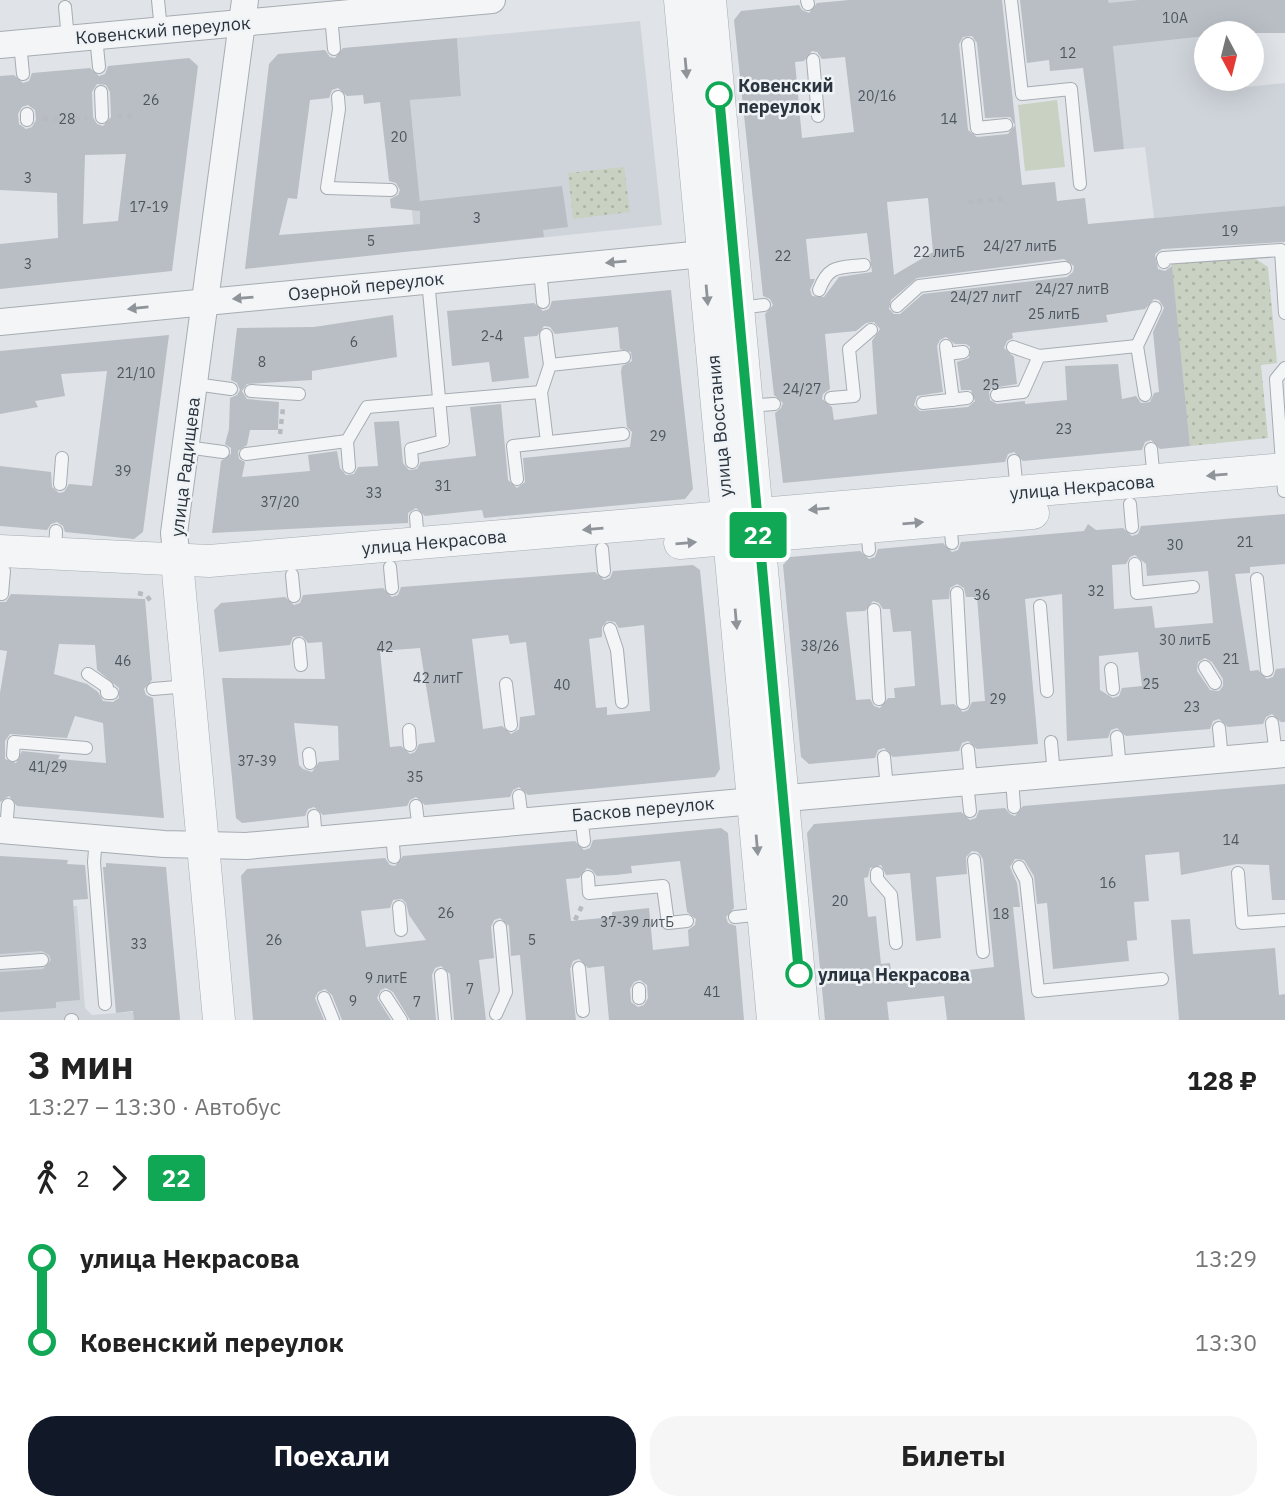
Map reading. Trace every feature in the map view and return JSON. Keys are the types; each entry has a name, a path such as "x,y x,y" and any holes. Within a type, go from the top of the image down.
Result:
{"street":[{"name":"Ковенский переулок","path":"5,41 68,39 161,30 244,11 331,15 492,0"},
{"name":"улица Восстания","path":"680,0 718,252 751,307 760,405 742,527"},
{"name":"улица Восстания","path":"710,0 718,252 742,527 768,798 803,1020"},
{"name":"улица Радищева","path":"219,1020 174,533 244,11"},
{"name":"Озерной переулок","path":"0,322 718,252"},
{"name":"улица Некрасова","path":"2,572 178,571 417,530 742,527 868,539 1131,516 1284,480"},
{"name":"улица Некрасова","path":"2,572 55,543 178,571 293,585 603,560 742,527 1017,492 1154,481 1284,480"},
{"name":"Басков переулок","path":"5,822 96,838 246,846 315,827 393,844 418,818 520,808 581,814 1280,755"},
{"name":"улица Восстания","path":"768,798 749,915 774,1020"}],"lane":[{"path":"158,0 161,30"},
{"path":"1011,0 1022,94 1071,89 1080,184"},
{"path":"65,7 68,39"},
{"path":"331,15 334,49"},
{"path":"96,36 99,67"},
{"path":"5,41 23,74"},
{"path":"968,44 977,128 1006,125"},
{"path":"813,60 818,116"},
{"path":"101,92 102,117"},
{"path":"338,97 340,109 327,188 391,190"},
{"path":"1164,262 1163,258 1281,250 1285,313"},
{"path":"819,290 825,274 834,268 864,265"},
{"path":"897,306 919,286 1065,268"},
{"path":"540,269 543,302"},
{"path":"412,462 411,449 443,442 428,280"},
{"path":"1145,395 1137,346 1155,308"},
{"path":"831,398 854,396 849,349 870,330"},
{"path":"546,335 550,365 541,392 547,442"},
{"path":"1013,346 1039,356 1137,346"},
{"path":"953,400 947,350 962,352"},
{"path":"1004,395 1023,392 1039,356"},
{"path":"550,365 624,357"},
{"path":"1284,480 1276,379 1285,368"},
{"path":"195,384 231,389"},
{"path":"251,391 292,394"},
{"path":"349,467 347,441 368,407 541,392"},
{"path":"923,403 967,398"},
{"path":"517,479 513,446 623,434"},
{"path":"246,454 347,441"},
{"path":"186,447 223,452"},
{"path":"1150,449 1154,481"},
{"path":"60,484 62,458"},
{"path":"1014,461 1017,492"},
{"path":"1135,564 1137,593 1193,587"},
{"path":"1257,579 1267,670"},
{"path":"957,593 963,703"},
{"path":"1040,606 1047,691"},
{"path":"874,610 879,699"},
{"path":"610,629 617,650 622,702"},
{"path":"299,644 301,665"},
{"path":"1205,667 1215,683"},
{"path":"1111,669 1113,689"},
{"path":"88,674 107,687 107,693 112,693"},
{"path":"506,684 511,725"},
{"path":"153,689 188,686"},
{"path":"1272,723 1280,755"},
{"path":"1219,728 1222,759"},
{"path":"409,730 410,745"},
{"path":"1117,737 1120,768"},
{"path":"13,755 14,742 86,748"},
{"path":"1051,743 1054,774"},
{"path":"968,750 970,811"},
{"path":"884,757 887,788"},
{"path":"1012,778 1014,807"},
{"path":"581,814 584,841"},
{"path":"96,838 94,862 105,1004"},
{"path":"974,860 983,952"},
{"path":"1019,867 1026,880 1038,991 1162,979"},
{"path":"877,873 877,879 891,895 896,943"},
{"path":"1238,873 1242,923 1285,919"},
{"path":"588,877 590,893 663,886 668,923 687,921"},
{"path":"399,907 401,930"},
{"path":"496,1014 506,992 500,927"},
{"path":"0,963 42,960"},
{"path":"579,968 583,1011"},
{"path":"441,975 445,1020"},
{"path":"386,997 401,1020"},
{"path":"324,998 333,1020"}],"path":[{"path":"968,202 1003,199"},
{"path":"278,450 292,394"},
{"path":"138,593 152,600 153,608 160,608"}],"shaded area":[{"path":"1108,0 1237,0 1240,21 1194,21 1194,91 1264,91 1264,85 1285,83 1285,206 1154,218 1145,147 1124,149"},
{"path":"640,21 662,225 416,251 411,202 417,172 410,100 461,95 457,38"},
{"path":"77,906 85,1008 92,1015 179,1008 180,1020 0,1020 0,909"}],"green space":[{"path":"1057,100 1065,167 1025,171 1018,105"},
{"path":"624,167 630,212 573,219 568,173"},
{"path":"1250,255 1268,267 1277,363 1261,365 1268,438 1190,446 1171,261"}],"building":[{"path":"849,0 1002,0 1022,185 1055,182 1057,201 1085,198 1088,224 1285,206 1285,242 1162,249 1155,254 1158,269 1165,271 1172,266 1190,446 1160,449 1151,440 1145,442 1142,450 1023,461 1014,452 1008,454 1005,462 783,483 775,413 783,403 774,395 765,314 773,305 770,299 763,296 734,20 741,11 799,5 809,13 817,3","holes":["972,36 977,43 985,118 1010,117 1015,125 1008,134 977,137 968,130 959,44 963,37","812,51 817,52 822,59 845,57 854,132 802,138 795,62 804,61","928,198 933,252 894,275 887,202","867,233 872,272 839,277 824,297 812,296 810,290 815,279 810,279 806,239","1064,259 1074,266 1073,272 1067,277 923,294 900,314 894,314 889,309 891,300 917,278","1154,299 1159,300 1164,308 1153,332 1159,392 1154,393 1150,402 1141,403 1136,396 1122,399 1118,364 1065,366 1067,400 1025,404 1025,401 997,404 990,400 989,392 992,388 1017,384 1014,357 1004,348 1007,341 1013,338 1012,333 1108,322 1106,315 1145,309","874,322 880,329 872,341 877,414 834,420 832,407 822,399 823,394 830,389 825,334 856,331 866,323","946,337 955,344 966,344 970,347 969,358 957,362 961,390 971,390 975,401 968,407 920,411 914,405 917,396 943,392 937,346 940,340"]},
{"path":"1020,0 1108,0 1109,3 1139,0 1285,0 1285,33 1264,33 1264,21 1194,21 1194,37 1113,46 1124,149 1094,152 1083,68 1050,71 1049,60 1027,63"},
{"path":"457,38 461,96 410,100 420,204 420,201 562,186 568,227 543,230 544,237 245,269 269,64 278,54 325,50 330,57 335,58 343,48","holes":["338,88 347,96 363,95 364,104 380,102 389,181 396,183 400,190 398,195 390,199 391,208 420,211 420,224 279,235 288,198 297,199 310,100 329,98 332,90"]},
{"path":"189,58 198,66 172,271 0,289 0,244 58,238 57,193 0,190 0,76 14,75 23,83 29,81 32,73 90,68 99,76 105,74 108,66","holes":["97,84 106,85 110,92 111,117 103,126 97,124 93,117 92,92","28,105 35,110 36,120 32,127 26,129 19,124 18,114 22,107","126,154 118,221 83,224 85,155"]},
{"path":"671,290 693,489 685,499 484,518 482,510 425,516 416,508 408,513 408,523 212,533 221,461 231,454 231,448 225,444 229,429 230,398 240,390 237,383 231,380 237,328 314,327 393,315 397,357 312,371 312,380 247,384 242,391 247,399 279,402 278,430 250,430 247,445 238,451 239,459 245,462 242,477 310,471 308,455 337,451 340,468 346,475 354,474 358,467 378,466 374,422 399,421 403,463 409,470 417,469 421,462 476,456 470,407 501,404 508,480 517,488 525,482 523,458 630,447 632,432 627,427 621,372 622,366 632,361 631,352 620,349 618,327 555,334 550,327 544,326 537,336 524,337 529,378 492,382 489,362 452,366 447,311 534,303 543,311 549,309 552,301"},
{"path":"169,335 143,532 134,539 65,532 63,526 57,522 51,524 47,530 0,526 0,466 51,472 52,487 59,493 64,492 69,484 92,486 107,371 61,374 65,396 35,401 38,407 0,414 0,351"},
{"path":"1285,514 1285,564 1250,567 1250,573 1235,574 1250,671 1258,670 1267,679 1273,677 1276,669 1285,668 1285,722 1272,714 1266,717 1263,724 1228,727 1219,719 1213,721 1210,729 1126,736 1117,728 1111,730 1108,738 1067,741 1062,594 1025,599 1038,744 977,749 968,741 962,743 959,751 893,757 884,748 878,750 875,758 809,764 801,757 783,565 790,557 860,551 869,559 875,557 878,549 943,543 952,552 958,550 961,542 1084,531 1088,524 1096,530 1123,528 1132,536 1138,534 1141,526","holes":["1135,555 1146,564 1147,576 1208,571 1213,623 1155,628 1152,606 1114,609 1112,565 1126,564 1130,557","957,584 964,588 966,597 977,597 985,701 972,702 968,710 963,712 954,704 941,705 932,600 949,599 950,588","873,601 879,603 883,609 890,609 893,632 911,631 915,686 894,688 895,698 888,698 880,708 874,706 870,699 856,700 846,612 865,611","1138,652 1142,686 1122,688 1119,696 1113,698 1100,690 1099,656","1205,658 1212,662 1223,679 1223,686 1219,691 1210,690 1197,671 1198,662"]},
{"path":"693,565 700,570 720,769 715,777 528,795 519,787 513,790 510,797 425,805 416,797 410,800 407,806 323,815 314,807 308,809 305,816 242,823 236,818 222,678 325,679 322,642 308,643 302,636 293,637 290,645 219,652 214,610 221,603 285,597 294,605 300,603 303,595 383,588 392,597 398,595 401,587 595,572 604,580 610,578 613,571","holes":["607,621 615,622 619,628 644,625 650,711 607,715 607,707 596,708 589,639 602,637 602,627","508,635 510,644 526,642 535,715 520,717 519,729 511,734 502,726 483,729 472,639","420,648 435,742 419,744 415,752 410,754 401,746 390,747 380,651","294,723 338,726 339,760 319,762 312,772 299,765"]},
{"path":"11,594 145,599 152,680 144,689 146,695 153,698 164,818 17,806 9,796 0,802 0,693 7,651 0,650 0,602 6,602","holes":["59,644 95,645 97,670 119,688 119,698 113,702 103,701 98,692 87,684 54,674","75,716 103,723 106,763 58,759 60,755 22,751 16,763 5,759 5,741 10,734 67,738"]},
{"path":"1285,784 1285,900 1272,900 1269,865 1237,864 1181,875 1179,852 1145,855 1149,901 1134,902 1137,940 1127,941 1129,961 1053,969 1047,903 1037,904 1034,876 1024,860 1015,859 1010,867 1017,883 1020,907 1013,907 1025,1020 947,1020 944,996 887,1002 889,1020 825,1020 807,833 814,824 961,812 970,820 976,818 979,810 1005,808 1015,816 1023,806","holes":["972,851 978,852 983,859 994,967 892,979 890,963 881,964 876,916 868,917 864,878 868,877 870,868 881,865 886,875 910,873 916,941 941,938 936,877 967,874 966,857"]},
{"path":"721,828 728,833 734,908 726,917 728,923 736,926 744,1020 609,1020 604,966 588,968 579,959 573,961 570,969 576,1020 526,1020 520,955 511,956 509,926 500,918 494,920 491,927 494,958 479,960 486,1020 454,1020 450,974 441,966 435,968 432,975 436,1020 410,1020 393,992 386,988 381,990 377,998 391,1020 342,1020 332,995 325,989 318,992 315,998 324,1020 253,1020 241,876 247,869 385,858 390,865 395,866 403,856 575,841 584,850 590,848 593,840","holes":["680,861 687,912 696,919 695,925 688,930 689,946 653,950 649,908 612,912 612,917 571,921 566,879 579,878 587,868 597,876 616,875 632,873 631,866","402,899 406,903 409,915 426,940 366,947 361,911 390,908 393,900","640,980 647,985 648,998 644,1005 638,1007 631,1002 630,989 634,982"]},
{"path":"0,856 68,860 67,864 85,865 88,899 73,900 80,1000 56,1002 56,1008 0,1012 0,972 43,969 51,960 49,955 42,951 0,954"},
{"path":"106,863 166,867 180,1020 134,1020 133,1011 116,1013 103,867 106,867"},
{"path":"1190,919 1193,954 1275,948 1279,995 1285,994 1285,1020 1179,1020 1171,920"}],"bus line":[{"name":"22","path":"719,95 799,974"}],"place":[{"name":"Ковенский переулок","path":"719,95"},
{"name":"улица Некрасова","path":"799,974"}]}
